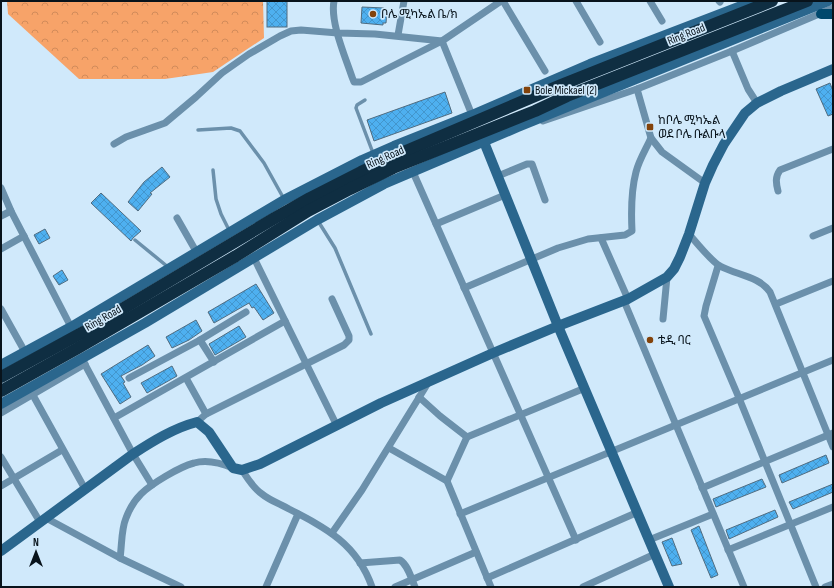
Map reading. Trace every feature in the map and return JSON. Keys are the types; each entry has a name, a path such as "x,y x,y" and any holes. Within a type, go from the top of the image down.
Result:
{"highway":[{"name":"Ring Road","path":"1,377 87,330 310,198 399,154 561,86 772,1"},
{"name":"Ring Road","path":"1,391 236,256 308,211 393,168 535,111 567,96 807,1"}],"main road":[{"path":"821,14 833,14"}],"street":[{"path":"334,1 334,20 352,77 354,82 357,83 442,40 502,1 545,71"},
{"path":"398,35 404,1"},
{"path":"576,1 600,42"},
{"path":"650,1 662,21"},
{"path":"1,365 71,327 284,200 374,155 590,64 754,1"},
{"path":"1,413 31,392 317,220 384,184 518,127 828,1"},
{"path":"518,127 552,119 637,88 732,52 833,8"},
{"path":"114,144 126,137 165,123 222,73 290,31 301,30 398,35 442,40"},
{"path":"442,40 472,115"},
{"path":"732,52 748,89 757,103"},
{"path":"120,558 125,519 140,494 152,485 194,463 220,463 238,469 260,464 382,404 493,353 626,300 667,277 674,269 689,234 706,183 724,144 745,113 757,103 833,69"},
{"path":"637,88 651,138 662,152 706,183"},
{"path":"464,288 558,248 576,242 625,235 632,231 631,202 633,184 636,171 651,138"},
{"path":"484,142 558,326 669,587"},
{"path":"778,191 776,181 777,174 780,170 833,149"},
{"path":"498,176 527,164 532,164 545,200"},
{"path":"413,172 576,540"},
{"path":"1,188 11,211 71,327"},
{"path":"436,224 505,195"},
{"path":"1,216 11,211"},
{"path":"177,218 197,253"},
{"path":"813,236 833,228"},
{"path":"689,234 718,266 763,285 770,292 802,373 831,434 833,447"},
{"path":"1,249 24,236"},
{"path":"601,238 676,425 744,587"},
{"path":"254,258 337,426"},
{"path":"718,266 704,316 766,462 816,587"},
{"path":"664,318 667,277"},
{"path":"776,304 833,281"},
{"path":"1,551 154,440 183,426 197,422 206,414 344,345 349,340 349,336 332,299"},
{"path":"1,309 26,352"},
{"path":"129,378 200,340 246,312"},
{"path":"114,418 285,321"},
{"path":"200,340 214,362"},
{"path":"460,514 833,360"},
{"path":"84,361 133,454 152,485"},
{"path":"186,378 206,414"},
{"path":"332,533 389,448 428,383"},
{"path":"447,481 467,437 585,388"},
{"path":"1,404 31,392"},
{"path":"31,392 85,489"},
{"path":"419,397 467,437"},
{"path":"197,422 209,432 238,469 263,496 332,533 351,550 360,563 369,586"},
{"path":"702,488 831,434"},
{"path":"389,448 447,481 491,587"},
{"path":"1,486 62,450"},
{"path":"1,457 13,479 43,520 181,587"},
{"path":"728,550 833,507"},
{"path":"487,578 638,512"},
{"path":"266,587 298,514"},
{"path":"649,540 713,514"},
{"path":"395,587 476,552"},
{"path":"583,587 655,554"},
{"path":"360,563 400,560 406,566 415,587"},
{"path":"825,587 833,584"}],"lane":[{"path":"365,100 357,105 356,108 374,155"},
{"path":"198,130 231,128 240,131 264,162 284,200"},
{"path":"213,170 216,199 230,233"},
{"path":"317,220 335,248 371,334"},
{"path":"135,240 171,268"}],"green space":[{"path":"7,1 263,1 264,38 213,72 165,79 79,79 8,14"}],"building":[{"path":"267,1 287,1 287,27 267,27"},
{"name":"ቦሌ ሚካኤል ቤ/ክ","path":"362,7 384,8 384,11 387,11 386,23 383,23 383,25 361,23"},
{"path":"830,83 833,91 833,114 828,116 816,89"},
{"path":"445,92 452,113 374,141 367,120"},
{"path":"162,167 170,177 150,193 152,194 138,211 128,202 144,182"},
{"path":"101,193 141,231 131,241 91,203"},
{"path":"45,229 50,238 39,244 34,235"},
{"path":"62,270 68,280 59,285 53,276"},
{"path":"256,284 274,313 263,320 254,307 252,308 249,303 214,323 208,312"},
{"path":"196,320 202,331 189,340 172,348 166,337"},
{"path":"239,326 246,337 215,355 209,344"},
{"path":"148,345 155,356 121,376 125,382 123,383 131,397 120,404 101,374"},
{"path":"172,366 177,376 147,393 141,383"},
{"path":"826,455 829,463 782,483 779,475"},
{"path":"762,479 766,487 716,507 713,499"},
{"path":"833,484 833,492 793,509 789,502"},
{"path":"775,510 778,517 729,539 726,530"},
{"path":"699,526 718,575 711,578 691,530"},
{"path":"672,538 682,564 672,566 662,542"}],"place":[{"name":"ቦሌ ሚካኤል ቤ/ክ","path":"373,14"},
{"name":"Bole Mickael (2)","path":"527,90"},
{"name":"ከቦሌ ሚካኤል ወደ ቦሌ ቡልቡላ","path":"650,127"},
{"name":"ቴዲ ባር","path":"650,340"}]}
